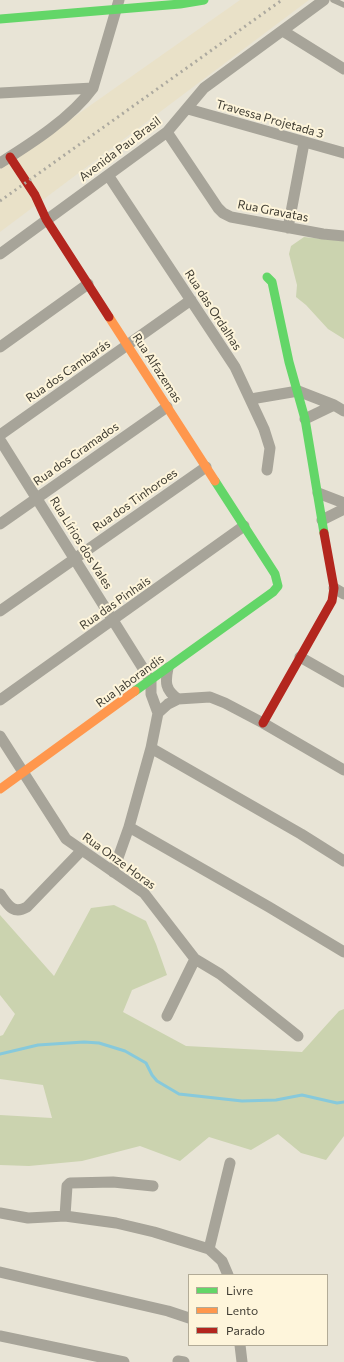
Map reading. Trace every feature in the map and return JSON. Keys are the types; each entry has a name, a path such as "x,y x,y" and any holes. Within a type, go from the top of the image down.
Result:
{"street":[{"path":"0,19 117,5 180,4 204,0"},
{"name":"Avenida Pau Brasil","path":"0,254 46,219 168,132 204,88 324,0"},
{"path":"0,163 60,120 84,100 94,88 117,5"},
{"path":"283,31 344,68"},
{"path":"0,93 94,88"},
{"name":"Travessa Projetada 3","path":"188,109 304,143 344,153"},
{"name":"Rua Gravatas","path":"168,132 218,208 223,213 231,217 288,228 344,236"},
{"path":"288,228 304,143"},
{"name":"Rua Alfazemas","path":"10,157 43,209 46,219 275,574 278,584 277,589 273,592"},
{"name":"Rua das Ordalhas","path":"108,175 235,367 264,429 270,448 267,470"},
{"path":"263,723 339,591 322,520 298,391 289,362 272,282 267,277"},
{"path":"0,347 88,284"},
{"name":"Rua dos Cambarás","path":"0,435 191,300"},
{"path":"251,399 298,391 334,405 344,411"},
{"path":"304,419 334,405"},
{"name":"Rua dos Gramados","path":"0,524 167,407"},
{"name":"Rua Lírios dos Vales","path":"0,440 151,681"},
{"name":"Rua dos Tinhoroes","path":"0,611 206,466"},
{"path":"318,493 344,503"},
{"path":"322,520 344,509"},
{"name":"Rua das Pinhais","path":"0,700 244,526"},
{"name":"Rua Jaborandis","path":"0,789 273,592"},
{"path":"300,657 344,682"},
{"path":"168,668 166,679 167,686 172,695 178,699"},
{"path":"113,872 129,827 151,748 158,713 151,694 151,681"},
{"path":"158,713 168,704 178,699 210,697 225,703 263,723 344,770"},
{"name":"Rua Onze Horas","path":"0,736 66,839 144,893 195,959 220,974 298,1036"},
{"path":"151,748 301,834 344,861"},
{"path":"129,827 269,906 344,952"},
{"path":"0,894 14,910 18,911 27,907 81,850"},
{"path":"167,1016 195,959"},
{"path":"208,1249 230,1163"},
{"path":"65,1216 67,1186 70,1183 113,1182 153,1186"},
{"path":"0,1213 28,1218 65,1216 116,1223 154,1232 208,1249 222,1261 228,1274"},
{"path":"0,1272 168,1311 188,1318"},
{"path":"0,1336 124,1362"},
{"path":"240,1346 242,1362"}],"lane":[{"path":"333,0 344,5"}],"shaded area":[{"path":"240,0 309,0 0,232 0,169"}],"green space":[{"path":"304,237 344,241 344,339 328,329 306,305 296,297 297,285 289,254 291,246"},
{"path":"114,905 146,921 167,975 132,990 123,1012 186,1046 302,1052 339,1011 344,1009 344,1136 326,1160 301,1153 278,1134 251,1150 209,1137 180,1161 140,1146 82,1161 29,1166 0,1165 0,1115 52,1118 43,1085 0,1079 0,1036 3,1035 15,1014 0,995 0,915 54,976 91,908"}],"waterway":[{"path":"0,1054 38,1045 84,1042 99,1043 125,1051 146,1063 157,1081 179,1094 242,1101 276,1100 302,1095 337,1103 344,1102"}],"railway":[{"path":"0,201 282,0"}],"traffic: fast":[{"path":"0,19 180,4 204,0"},
{"path":"267,277 272,282 289,362 305,419 324,533"},
{"path":"135,691 273,592 278,586 275,574 215,481"}],"traffic: slow":[{"path":"109,317 215,481"},
{"path":"0,789 135,691"}],"traffic: jam":[{"path":"10,157 35,195 46,219 109,317"},
{"path":"263,723 332,601 334,588 324,533"}]}
